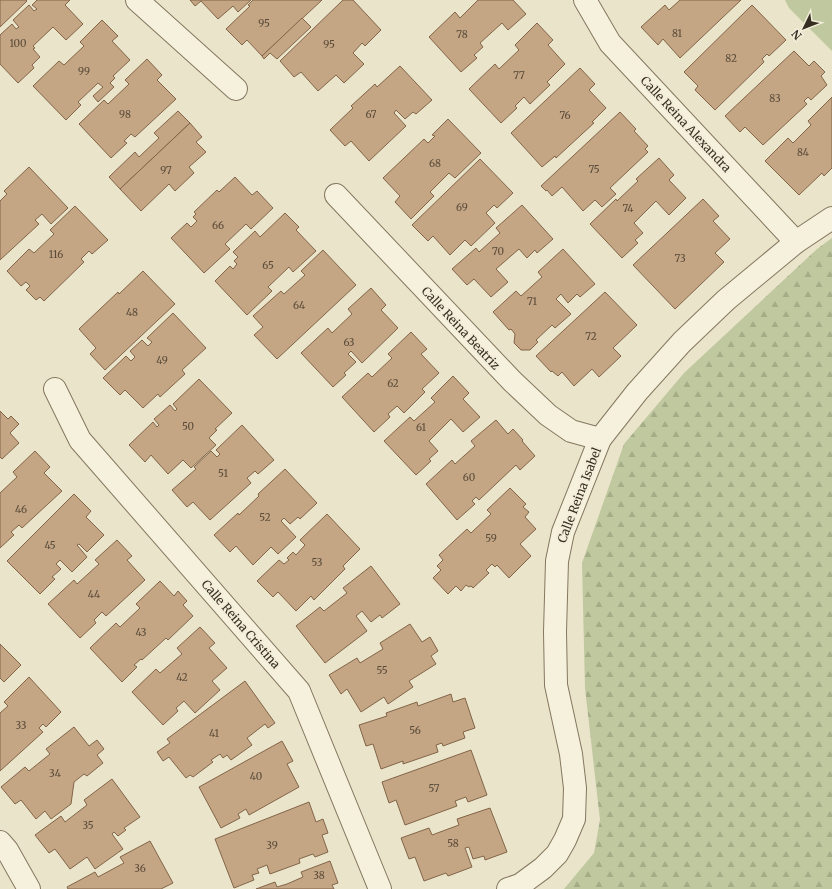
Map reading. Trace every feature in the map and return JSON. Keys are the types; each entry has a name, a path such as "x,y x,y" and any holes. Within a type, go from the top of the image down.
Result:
{"street":[{"path":"137,0 236,89"},
{"name":"Calle Reina Alexandra","path":"585,0 610,43 796,242"},
{"name":"Calle Reina Beatriz","path":"336,195 512,382 548,416 571,431 600,439"},
{"name":"Calle Reina Isabel","path":"508,889 520,885 543,868 557,854 574,819 575,788 571,754 556,685 555,632 557,561 563,532 600,439 637,392 682,342 726,300 796,242 832,218"},
{"name":"Calle Reina Cristina","path":"55,389 80,440 299,691 380,889"},
{"path":"0,842 7,850 29,889"}],"green space":[{"path":"785,0 832,0 832,51 789,8"},
{"path":"832,238 832,889 564,889 594,853 600,820 585,688 582,563 624,444 684,373 817,249"}],"building":[{"path":"0,0 26,0 27,1 0,27"},
{"path":"37,0 70,0 65,5 83,24 66,40 53,27 33,46 35,48 33,49 40,57 32,65 34,68 18,83 0,64 0,35 12,24 16,29 19,27 13,20 29,5 34,11 37,9 32,5"},
{"path":"190,0 251,0 238,12 233,6 218,19 201,1 195,6"},
{"path":"253,0 322,0 262,56 247,40 242,45 226,29 250,6 248,5"},
{"path":"343,0 353,0 381,30 365,46 362,43 353,53 364,64 344,83 336,75 318,91 301,72 294,77 280,61"},
{"path":"478,0 513,0 526,14 508,30 502,23 480,43 483,47 474,55 477,58 461,72 429,37 455,12 460,18"},
{"path":"680,0 741,0 680,58 663,39 658,45 641,27 665,5 669,10"},
{"path":"752,5 786,40 769,56 767,54 762,59 764,62 715,110 695,90 698,86 684,72"},
{"path":"302,18 311,27 277,59 270,53 264,59 262,56"},
{"path":"102,20 118,36 112,41 130,60 113,76 115,78 110,83 114,87 98,102 93,96 103,87 98,83 78,102 81,105 66,120 33,86 59,61 64,65 84,46 80,42"},
{"path":"537,23 553,40 548,45 565,64 547,82 550,85 530,104 524,97 515,106 517,108 501,123 469,89 495,64 499,69 519,50 515,45"},
{"path":"794,51 809,66 814,61 825,72 821,76 827,85 811,100 808,97 804,101 807,104 763,145 745,127 740,132 725,116"},
{"path":"147,59 162,75 157,80 176,99 135,137 131,134 124,141 127,143 111,158 79,124 104,100 108,104 129,84 125,80"},
{"path":"400,66 432,100 416,114 413,112 405,119 396,110 394,113 406,126 369,161 351,141 345,146 330,130 353,108 351,106 375,84 377,87"},
{"path":"580,68 595,84 589,90 606,108 592,122 594,123 556,158 555,156 542,167 511,133"},
{"path":"832,97 832,168 824,176 822,173 799,195 765,161 788,138 793,143 811,125 808,121"},
{"path":"178,111 190,123 120,189 109,177 135,152 139,157 159,138 154,133"},
{"path":"620,112 636,129 634,131 648,146 645,149 648,152 610,188 616,194 602,207 595,200 583,211 562,187 552,196 541,186"},
{"path":"448,119 481,153 455,178 449,173 430,192 434,196 411,219 395,202 400,196 383,178 424,139 428,143 435,136 432,135"},
{"path":"190,123 202,137 196,142 206,152 189,167 194,173 175,191 169,184 141,211 120,189"},
{"path":"659,158 674,175 669,180 686,198 669,215 656,201 634,223 643,233 635,240 638,243 622,258 590,224 616,199 617,201 638,181 636,179"},
{"path":"480,159 513,193 497,208 494,205 486,213 495,223 471,246 465,240 450,255 433,236 428,241 412,225"},
{"path":"29,167 68,208 51,224 42,214 35,220 39,224 0,260 0,201 7,194 4,191"},
{"path":"235,177 252,195 257,191 273,208 251,229 246,224 225,244 230,249 204,273 171,238 187,223 191,227 197,221 193,217 196,214 194,212 217,190 219,192"},
{"path":"703,199 719,216 713,221 730,239 715,253 724,262 675,309 633,265"},
{"path":"522,205 553,239 537,253 535,250 527,258 519,249 496,269 508,282 491,297 474,279 467,285 452,269 476,248 479,252 500,233 496,228"},
{"path":"75,206 108,240 92,254 89,251 81,259 84,262 44,301 40,297 36,300 26,290 30,286 26,282 21,286 7,271 29,249 34,253 54,234 50,230"},
{"path":"285,213 299,227 296,230 316,251 293,272 289,267 268,287 272,291 247,315 215,281 230,266 233,269 237,264 234,261 238,257 233,252 255,231 260,237"},
{"path":"563,249 595,284 580,297 577,294 568,303 561,294 556,299 571,314 555,328 552,325 536,340 538,342 530,350 521,350 514,343 515,334 511,329 509,330 493,312 516,291 521,296 542,277 538,272"},
{"path":"323,250 356,285 277,359 254,335 263,327 253,316 281,291 284,294 305,275 301,271"},
{"path":"143,271 175,304 105,370 90,354 96,348 79,329 118,292 119,294"},
{"path":"371,288 386,305 381,310 398,328 362,363 351,351 348,354 356,362 344,373 346,375 333,387 301,353 328,328 332,333 352,314 348,309"},
{"path":"605,292 637,325 613,348 621,356 599,377 592,369 574,386 562,372 558,376 552,371 551,372 536,356"},
{"path":"173,313 206,348 182,370 185,374 160,397 158,394 143,408 125,390 120,395 103,378 126,356 131,361 135,357 130,351 142,340 148,346 152,342 147,338"},
{"path":"411,332 427,349 421,354 439,373 422,389 425,392 404,413 397,406 388,414 390,417 374,432 342,397 368,373 372,377 392,358 388,354"},
{"path":"453,376 469,393 463,399 480,417 463,432 451,419 429,441 438,451 429,459 431,461 416,475 384,441 410,417 414,421 435,402 431,398"},
{"path":"199,379 232,413 215,429 217,430 209,438 216,445 191,468 183,460 168,474 151,455 145,462 129,445 153,422 157,427 159,425 154,419 170,405 175,411 177,409 173,404"},
{"path":"0,411 8,419 11,416 19,424 10,433 19,443 2,459 0,457"},
{"path":"496,420 508,434 513,429 535,456 520,470 516,465 479,500 476,497 472,501 475,504 457,520 426,484 452,460 455,464 475,446 471,441"},
{"path":"242,425 274,460 258,474 255,471 247,478 251,483 210,520 193,502 187,507 172,490 196,469 194,467 211,451 217,457 220,454 216,450"},
{"path":"35,451 50,467 44,473 62,491 22,528 19,525 11,532 14,535 0,548 0,493 17,477 13,472"},
{"path":"285,469 317,503 300,519 298,517 290,524 284,518 281,521 296,537 278,554 271,547 253,565 236,546 230,552 214,535 238,513 239,515 259,496 258,494"},
{"path":"510,488 526,504 523,507 529,512 525,517 536,529 520,544 531,556 509,578 497,565 495,567 492,564 486,570 489,573 473,588 466,585 461,591 456,586 448,594 433,578 441,570 437,566 443,560 439,555 467,529 471,533 491,514 487,510"},
{"path":"74,494 91,511 86,517 104,535 87,552 79,544 77,545 87,557 72,572 60,560 56,564 61,569 52,577 55,579 40,594 7,561"},
{"path":"327,514 360,549 343,566 345,569 314,600 311,596 296,611 278,592 273,597 257,581 279,560 284,564 289,560 287,558 293,552 296,555 305,545 300,540"},
{"path":"117,540 132,556 127,560 145,580 106,616 102,612 94,620 96,623 80,638 48,604 74,580 77,584 99,564 95,560"},
{"path":"371,566 400,604 382,618 380,615 371,622 362,611 356,616 367,631 325,663 296,626 320,607 324,611 347,593 343,588"},
{"path":"160,581 174,596 178,591 187,601 183,605 193,616 168,640 166,638 142,660 141,659 134,665 137,667 122,682 90,648 116,623 120,627 140,608 136,604"},
{"path":"410,624 422,642 430,637 438,651 431,656 436,664 409,681 413,687 388,704 384,697 361,712 347,689 341,694 329,675 357,658 360,663 383,649 380,643"},
{"path":"200,627 215,643 209,648 227,668 212,681 220,690 195,713 184,701 176,708 178,711 163,725 132,692 156,669 160,673 182,654 177,648"},
{"path":"0,644 21,665 4,682 0,678"},
{"path":"29,677 61,712 46,727 43,724 39,728 43,732 0,771 0,713 8,706 4,702"},
{"path":"245,681 275,723 268,728 265,724 247,738 252,745 231,760 227,755 223,758 220,754 211,760 213,762 193,777 190,775 186,778 169,757 163,761 157,752 170,743 167,739"},
{"path":"451,694 453,702 465,698 475,728 463,732 465,738 443,746 442,743 436,745 438,752 403,764 403,761 381,769 373,744 366,746 359,725 387,716 386,713 417,702 418,706"},
{"path":"74,727 89,746 97,740 104,749 97,755 103,763 87,776 84,774 74,782 71,804 51,819 45,811 36,819 21,800 15,804 1,787 25,767 29,771 50,754 46,749"},
{"path":"282,741 293,761 287,764 299,787 249,815 246,809 238,814 240,818 221,828 199,787"},
{"path":"471,750 487,795 468,802 466,797 455,801 457,806 405,825 396,800 389,803 382,782"},
{"path":"112,779 140,817 124,828 126,830 118,836 114,832 112,834 123,849 95,869 87,857 70,869 55,849 49,853 35,835 61,816 65,822 87,805 84,800"},
{"path":"309,802 316,822 323,819 328,833 322,835 328,852 315,857 313,854 299,859 300,863 270,874 267,865 257,869 259,873 252,875 254,880 234,888 215,839"},
{"path":"490,808 507,852 485,860 484,856 473,859 469,847 465,848 472,867 448,876 446,873 424,881 415,857 409,859 401,838 429,828 432,835 459,825 457,819"},
{"path":"150,841 173,883 161,889 68,889 67,887 95,872 98,877 124,863 120,857"},
{"path":"330,861 338,883 332,885 334,889 256,889 275,882 277,887 287,884 303,877 301,872"}]}
